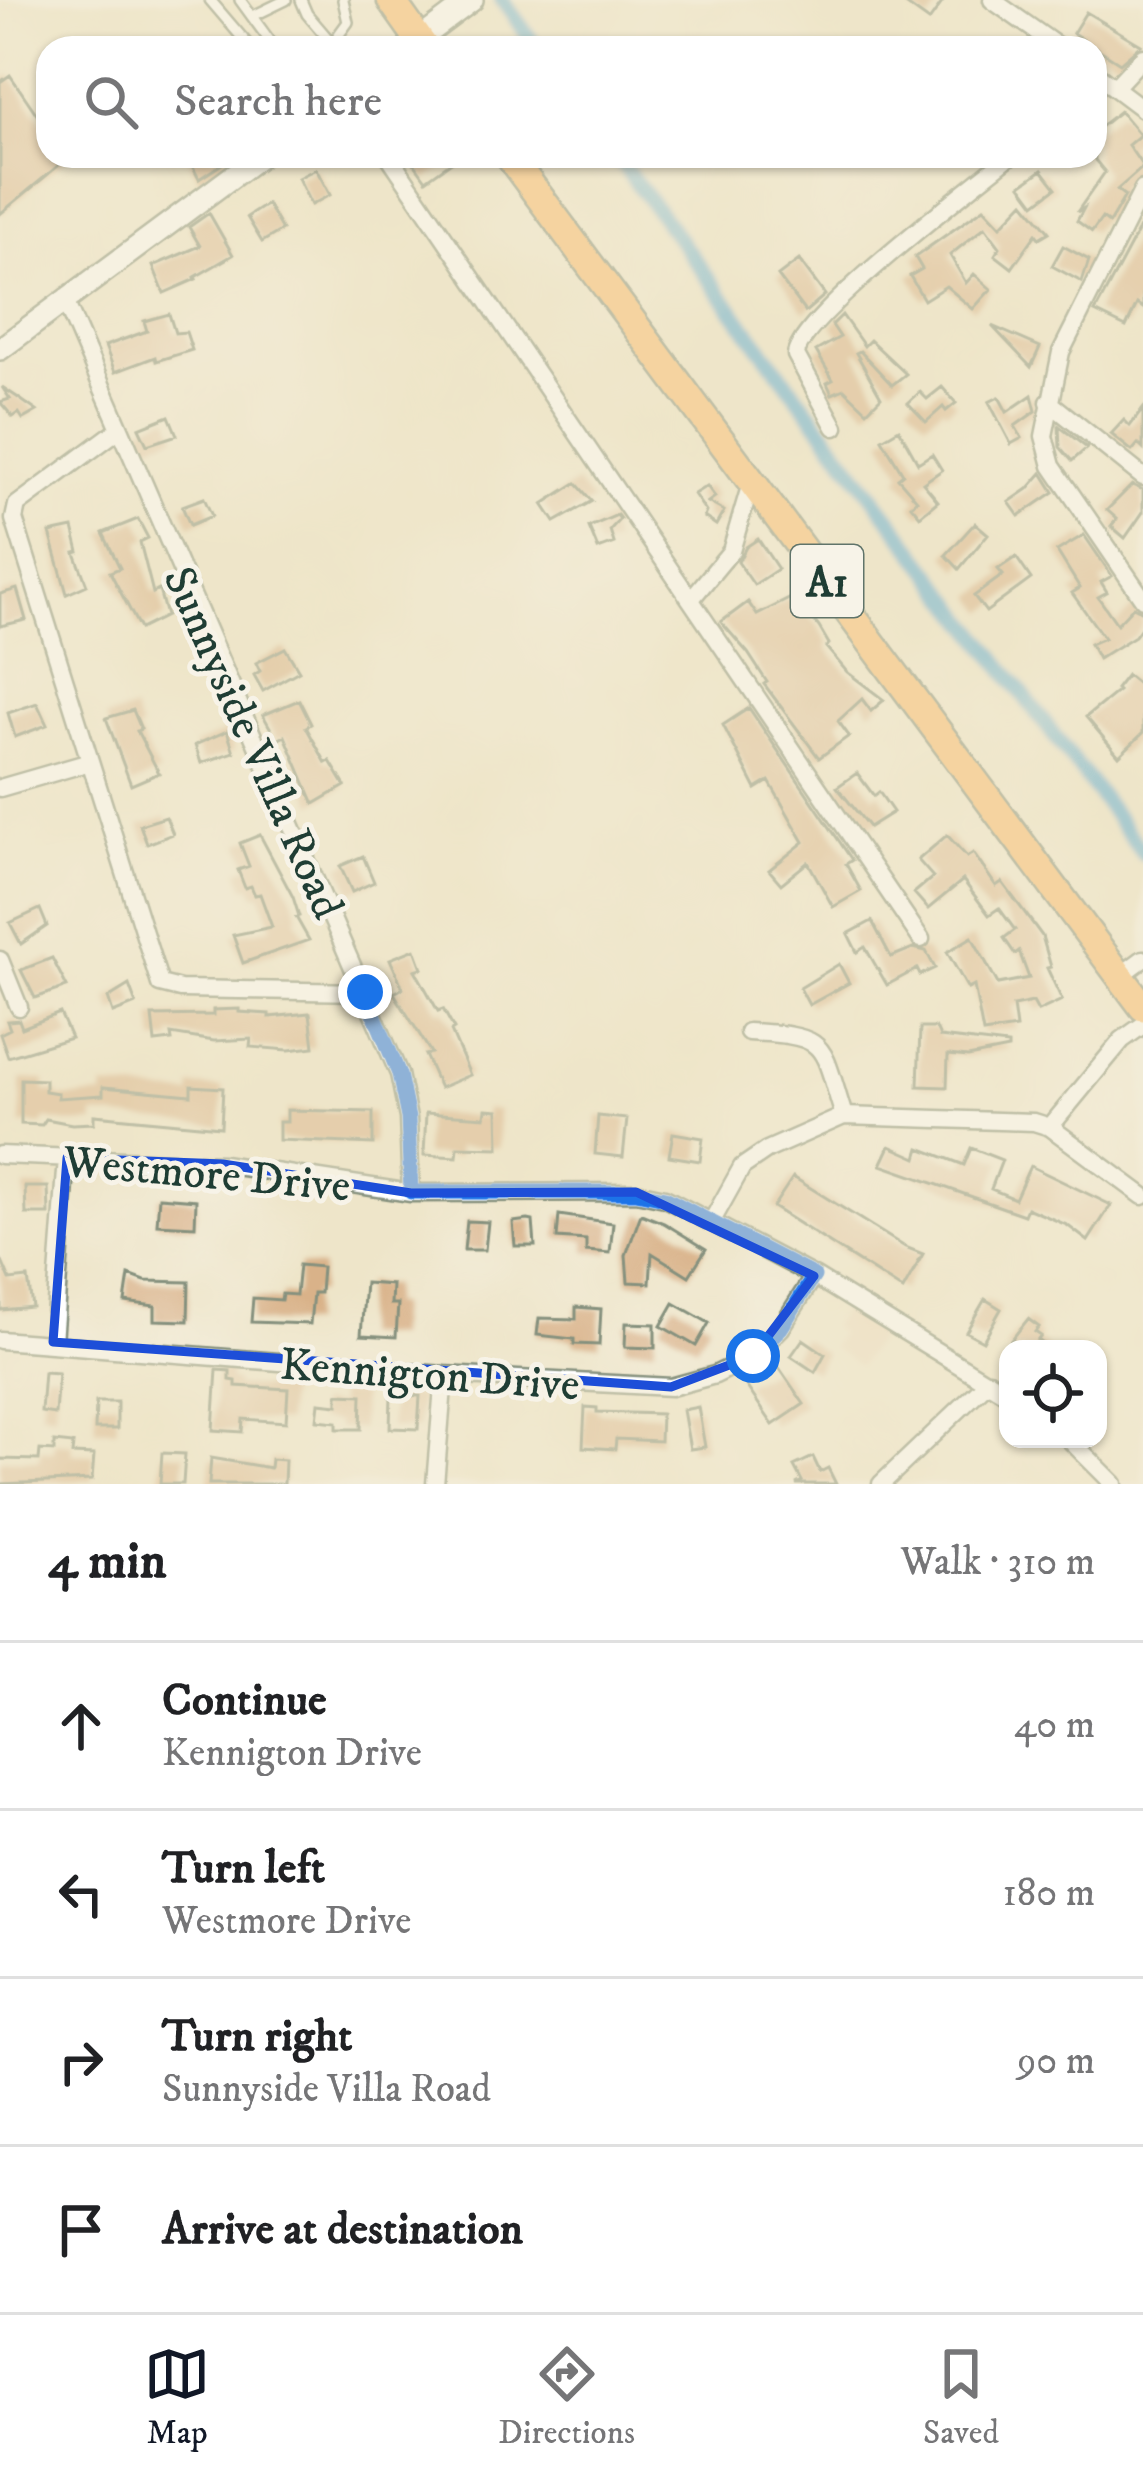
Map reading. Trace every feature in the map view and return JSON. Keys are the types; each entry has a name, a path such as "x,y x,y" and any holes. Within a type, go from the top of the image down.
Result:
{"main road":[{"path":"392,0 412,36"},
{"name":"A1","path":"518,168 1137,984"}],"street":[{"path":"428,36 472,0"},
{"path":"992,0 1043,36"},
{"path":"1107,78 1143,57"},
{"path":"1107,84 1143,109"},
{"path":"0,349 244,168"},
{"path":"397,168 922,939"},
{"path":"835,427 796,356 798,343 845,294 996,168"},
{"path":"1143,189 1061,352 1044,436 1052,466 1143,599"},
{"name":"Sunnyside Villa Road","path":"65,301 399,1074 408,1118 411,1192"},
{"path":"1049,402 1143,478"},
{"path":"118,430 17,505 14,519 160,984 180,989 365,992"},
{"path":"692,598 731,551 752,480"},
{"path":"0,788 90,762"},
{"path":"0,959 19,1007"},
{"path":"1050,1127 1122,1040 1143,1025"},
{"path":"748,1032 803,1034 814,1043 824,1052 844,1116"},
{"path":"712,1221 742,1167 766,1150 844,1116 1034,1122 1050,1127 1143,1196"},
{"name":"Westmore Drive","path":"0,1155 224,1164 411,1192 636,1192 665,1198 814,1276 999,1389"},
{"path":"53,1342 67,1158"},
{"name":"Kennigton Drive","path":"0,1340 444,1375 670,1387 715,1375 753,1356 781,1328 814,1276"},
{"path":"436,1484 444,1375"},
{"path":"881,1484 989,1382"},
{"path":"1079,1448 1114,1484"}],"lane":[{"path":"210,0 241,36"},
{"path":"240,0 267,36"},
{"path":"253,16 286,0"},
{"path":"301,0 325,36"},
{"path":"339,36 348,22 343,0"}],"highlighted area":[{"path":"67,1158 223,1164 411,1193 636,1192 814,1276 753,1356 671,1387 53,1342"}],"shaded area":[{"path":"843,1310 880,1335 859,1366 830,1347 840,1333 831,1327"}],"building":[{"path":"900,0 944,0 929,21"},
{"path":"1086,12 1141,45 1120,63 1107,55 1107,36 1073,33"},
{"path":"10,75 36,113 36,168 56,168 0,214 0,82"},
{"path":"1120,111 1140,135 1128,145 1143,167 1117,190 1125,196 1109,223 1102,218 1092,232 1077,221 1084,208 1077,212 1105,172 1102,168 1107,168 1107,121"},
{"path":"193,168 216,168 199,179"},
{"path":"418,168 443,168 426,180"},
{"path":"316,169 330,195 311,205 298,178"},
{"path":"1042,170 1056,188 1035,204 1021,185"},
{"path":"1024,202 1049,232 1039,238 1036,234 1012,268 995,255 1000,247 985,227 950,255 966,283 974,274 991,289 973,309 946,286 924,300 910,276 922,269 915,257 984,208 1001,226"},
{"path":"267,204 282,230 262,242 247,217"},
{"path":"209,213 233,255 164,293 153,266 200,246 189,227"},
{"path":"1143,222 1143,308 1137,304 1126,327 1095,312"},
{"path":"1063,246 1089,260 1082,282 1052,266"},
{"path":"799,260 825,295 805,312 778,276"},
{"path":"169,314 175,333 186,332 192,350 115,372 105,346 147,331 144,321"},
{"path":"842,315 864,346 870,340 906,374 892,385 860,351 856,353 881,397 867,411 844,389 832,394 827,383 833,380 816,351 840,337 832,325"},
{"path":"992,326 1040,347 1031,367"},
{"path":"2,387 37,411 23,419 19,413 13,417 0,402 10,399"},
{"path":"942,387 956,403 926,422 908,403 920,392 927,399"},
{"path":"1032,395 1036,411 1015,426 1022,438 1011,444 989,402 999,397 1007,412"},
{"path":"1143,409 1143,449 1138,444 1132,451 1111,434 1124,420 1130,426"},
{"path":"169,416 177,435 147,445 139,428"},
{"path":"1059,426 1087,448 1072,461 1060,447"},
{"path":"899,429 918,463 932,454 942,470 923,483 938,501 920,516 911,505 917,500 898,478 903,474 882,439"},
{"path":"1042,473 1054,492 1019,516 1009,502"},
{"path":"576,483 592,501 555,522 543,504"},
{"path":"1132,485 1143,490 1143,512 1125,538 1111,526 1117,519 1107,510"},
{"path":"707,486 715,497 708,502 724,511 716,525 704,517 706,512 694,494"},
{"path":"204,498 212,516 190,525 182,506"},
{"path":"617,515 620,519 610,530 614,543 598,549 589,527"},
{"path":"138,519 148,538 140,542 153,593 159,590 166,616 140,629 110,572 120,568 103,533"},
{"path":"975,523 988,534 959,569 946,555"},
{"path":"73,528 79,552 75,553 87,585 67,594 50,533"},
{"path":"1084,535 1112,576 1101,582 1107,592 1098,597 1117,624 1133,607 1143,612 1143,625 1135,636 1098,659 1090,644 1104,638 1072,593 1080,588 1057,551"},
{"path":"758,539 778,569 754,585 738,562 746,547"},
{"path":"1016,557 1031,579 986,612 974,596 1003,575 998,569"},
{"path":"17,589 26,620 0,626 0,594"},
{"path":"795,596 847,672 884,700 871,711 862,699 838,721 849,736 819,758 764,684 748,653 721,622 748,602 757,615"},
{"path":"285,648 299,671 263,691 254,675 260,671 256,663"},
{"path":"1127,675 1143,688 1143,733 1119,756 1086,717 1118,691"},
{"path":"299,700 311,724 306,727 345,786 314,804 285,736 277,740 263,715"},
{"path":"37,703 47,725 15,737 8,713"},
{"path":"749,708 852,860 846,864 861,891 833,907 808,862 781,884 769,870 804,842 769,781 756,789 723,725"},
{"path":"133,710 141,729 137,731 159,773 131,785 106,718"},
{"path":"227,731 234,752 201,763 195,745"},
{"path":"857,773 893,812 869,827 837,787"},
{"path":"166,817 173,834 147,844 140,825"},
{"path":"260,835 293,897 296,917 309,940 243,963 233,935 272,927 260,894 255,895 251,886 245,888 238,870 249,866 240,843"},
{"path":"947,835 967,857 973,853 996,886 1002,882 1042,936 1051,967 1047,968 1062,1000 1038,1011 1033,1002 1013,1006 1016,1028 983,1033 974,986 968,989 947,952 972,937 998,984 1029,978 1019,951 1015,954 1004,938 1015,930 999,908 989,915 963,880 928,909 914,893 933,877 918,860"},
{"path":"363,856 374,882 352,892 340,866"},
{"path":"40,909 47,926 21,944 10,923"},
{"path":"872,921 891,957 913,948 926,951 935,968 920,975 917,969 887,985 865,947 857,952 848,934"},
{"path":"415,949 422,968 415,970 454,1029 470,1075 440,1088 425,1055 431,1053 394,993 403,988 390,959"},
{"path":"52,958 67,987 35,998 21,970"},
{"path":"839,964 849,983 809,1005 800,988"},
{"path":"129,985 136,1004 113,1013 108,998"},
{"path":"239,1009 269,1017 310,1013 314,1047 250,1047 251,1039 214,1041 171,1034 172,1040 155,1042 152,1016 213,1015 213,1010"},
{"path":"60,1013 71,1038 8,1057 0,1034 10,1029 7,1021 19,1020 22,1028"},
{"path":"920,1028 936,1028 940,1037 1008,1045 1008,1049 968,1057 948,1055 947,1087 918,1086"},
{"path":"21,1079 45,1080 45,1091 58,1093 58,1098 103,1095 103,1087 191,1095 191,1086 223,1088 221,1127 94,1115 94,1123 46,1119 42,1125 21,1124"},
{"path":"486,1109 498,1110 499,1148 458,1147 457,1157 424,1155 426,1113 485,1117"},
{"path":"287,1110 373,1112 373,1144 279,1140 279,1122 287,1122"},
{"path":"598,1116 627,1119 623,1157 595,1154"},
{"path":"673,1133 703,1138 700,1161 669,1156"},
{"path":"890,1146 917,1158 920,1148 964,1165 971,1148 1002,1160 991,1189 1015,1199 1030,1166 1111,1205 1088,1241 1067,1225 1027,1208 1024,1215 881,1165"},
{"path":"793,1177 923,1254 903,1290 773,1207"},
{"path":"25,1187 48,1187 49,1214 26,1214"},
{"path":"159,1197 196,1200 195,1226 157,1224"},
{"path":"641,1214 706,1249 689,1276 652,1253 650,1283 628,1282 626,1255"},
{"path":"559,1215 613,1223 610,1253 586,1251 586,1240 557,1238"},
{"path":"467,1221 488,1222 485,1250 464,1250"},
{"path":"533,1221 535,1246 515,1246 513,1222"},
{"path":"0,1257 10,1280 28,1278 32,1307 1,1310"},
{"path":"299,1265 322,1267 310,1324 251,1322 253,1298 281,1300 282,1294 296,1295"},
{"path":"129,1275 145,1281 189,1282 188,1321 155,1320 155,1306 125,1302"},
{"path":"365,1283 392,1285 391,1304 398,1304 396,1337 361,1335"},
{"path":"985,1299 1001,1309 983,1341 966,1332"},
{"path":"674,1303 709,1323 696,1346 661,1326"},
{"path":"576,1307 601,1309 599,1345 537,1335 539,1318 576,1319"},
{"path":"1028,1319 1039,1327 1035,1332 1041,1336 1038,1340 1011,1340"},
{"path":"626,1323 655,1324 655,1348 625,1347"},
{"path":"803,1339 825,1354 815,1372 791,1356"},
{"path":"778,1366 804,1404 773,1425 745,1384"},
{"path":"217,1370 230,1371 236,1386 288,1389 286,1422 243,1419 242,1432 213,1430"},
{"path":"44,1372 58,1373 55,1414 41,1412"},
{"path":"338,1394 362,1395 361,1429 337,1429 337,1422 317,1420 319,1403 338,1405"},
{"path":"391,1395 420,1396 418,1429 390,1428"},
{"path":"96,1402 117,1402 117,1429 95,1429"},
{"path":"585,1407 597,1408 597,1412 661,1414 660,1441 616,1439 615,1449 583,1447"},
{"path":"698,1407 705,1447 690,1449 683,1410"},
{"path":"54,1442 73,1444 72,1454 94,1455 92,1480 0,1484 0,1459 39,1460 40,1450 54,1451"},
{"path":"162,1453 185,1454 183,1484 160,1484"},
{"path":"813,1457 820,1472 828,1468 836,1484 796,1484 802,1481 794,1466"},
{"path":"211,1458 270,1468 271,1459 285,1460 284,1484 209,1484"}],"waterway":[{"path":"502,0 528,36"},
{"path":"625,168 1143,853"}],"route":[{"path":"365,992 399,1074 408,1118 411,1192 636,1192 665,1198 814,1276 781,1328 753,1356"}]}
